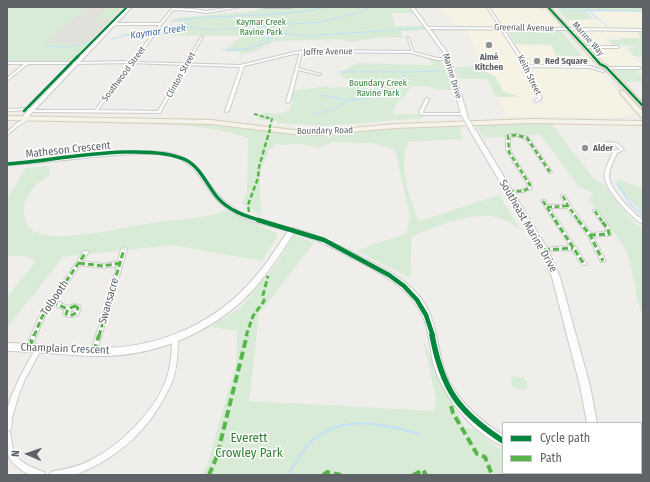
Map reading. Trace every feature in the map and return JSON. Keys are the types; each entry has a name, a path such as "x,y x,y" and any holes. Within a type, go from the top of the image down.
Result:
{"main road":[{"name":"Marine Way","path":"548,7 600,64 643,106"},
{"path":"573,34 580,29"},
{"name":"Marine Way","path":"605,69 643,116"},
{"path":"626,119 634,117 637,114 636,108"},
{"name":"Boundary Road","path":"7,114 204,122 293,132 317,133 396,126 497,122 550,121 643,123"},
{"name":"Boundary Road","path":"7,118 26,115 196,117 314,128 407,121 517,117 643,120"},
{"path":"618,122 643,129"}],"street":[{"path":"7,134 130,7"},
{"path":"158,28 174,8 206,12 240,7"},
{"path":"263,7 292,7"},
{"name":"Marine Drive","path":"412,7 443,48 448,59 464,116 472,129"},
{"name":"Keith Street","path":"488,7 526,66 532,84 540,98 536,101"},
{"path":"114,24 161,24"},
{"name":"Greenall Avenue","path":"428,28 643,30"},
{"name":"Southwood Street","path":"96,111 152,37"},
{"name":"Clinton Street","path":"159,112 202,37"},
{"path":"408,38 413,52"},
{"path":"584,47 618,47"},
{"path":"288,102 291,84 297,69 301,52"},
{"name":"Joffre Avenue","path":"7,62 242,66 301,52 413,52 438,59 448,59"},
{"path":"7,80 26,63"},
{"path":"590,67 600,64"},
{"path":"227,111 242,66"},
{"path":"526,66 590,67 605,69 639,68"},
{"path":"297,69 319,74"},
{"path":"427,99 421,112 422,114 464,116"},
{"name":"Boundary Road","path":"7,110 26,115 35,111 159,112"},
{"path":"17,125 26,115"},
{"name":"Southeast Marine Drive","path":"472,129 544,250 556,277 585,386 592,422"},
{"path":"509,192 523,191 529,188 530,185 509,152 508,136 516,135 527,138 550,172"},
{"path":"615,152 607,174 608,183 631,212 643,222"},
{"name":"Matheson Crescent","path":"7,164 115,154 168,154 182,158 192,164 218,198 232,210 252,218 324,240 392,276 412,293 429,321 438,364 450,391 471,418 502,440"},
{"path":"563,196 568,206 590,235 604,261"},
{"path":"543,201 584,264"},
{"path":"547,207 568,206"},
{"path":"590,235 609,234 608,230 594,211"},
{"name":"Champlain Crescent","path":"7,347 29,347 94,352 144,347 174,338 221,314 238,300 262,274 292,230"},
{"path":"544,250 573,248"},
{"name":"Swansacre","path":"94,352 124,249"},
{"name":"Tolbooth","path":"29,347 35,330 86,252"},
{"path":"79,263 103,266 120,263"},
{"path":"52,302 68,309"},
{"path":"54,475 79,470 102,459 122,445 140,427 158,403 168,383 174,363 174,338"},
{"path":"7,429 12,400 39,348"},
{"path":"7,435 9,449 16,461 27,471 41,475"}],"shaded area":[{"path":"87,7 128,7 92,44 44,43"},
{"path":"440,7 486,7 498,26 455,26"},
{"path":"489,7 544,7 560,27 504,27"},
{"path":"594,12 643,12 643,29 576,28 571,27 565,19 601,20"},
{"path":"465,28 501,30 524,65 525,75 538,97 530,98 529,100 531,103 541,104 544,102 534,85 531,68 595,69 600,71 614,87 634,114 619,117 507,116"},
{"path":"635,30 640,38 605,38 612,46 592,46 587,44 581,37 578,31"},
{"path":"515,45 553,46 562,56 587,57 594,65 530,65 526,63"},
{"path":"624,48 643,67 609,66 593,49"}],"green space":[{"path":"7,7 87,7 45,43 48,43 52,39 56,39 52,43 92,44 72,62 7,62"},
{"name":"Kaymar Creek Ravine Park","path":"258,7 409,7 413,13 392,13 395,26 425,26 429,30 402,31 403,38 386,37 359,41 341,39 278,41 256,51 240,54 240,52 224,51 242,36 121,35 136,31 154,31 159,27 176,26 181,22 170,22 174,18 257,11"},
{"path":"556,7 643,7 643,12 586,11 593,19 567,20 559,10 585,10 559,9"},
{"path":"107,8 122,8 110,20 95,20"},
{"path":"507,30 556,30 562,32 582,56 556,56 551,45 515,44"},
{"path":"637,31 643,32 643,58 634,56 628,48 637,48 636,47 612,44 608,40 620,40 620,38 641,38"},
{"name":"Boundary Creek Ravine Park","path":"429,59 440,61 443,65 447,65 455,90 441,90 424,86 411,86 403,99 400,99 393,109 394,114 416,114 424,118 324,126 276,123 276,121 256,119 264,113 280,114 290,110 291,104 294,102 291,99 292,91 328,86 331,88 354,86 340,74 356,63 431,65 433,63"},
{"path":"489,66 485,71 496,77 503,91 518,97 496,97 487,79 459,79 454,67"},
{"path":"614,70 636,70 643,77 643,82 626,82"},
{"path":"32,117 198,119 317,130 395,124 514,119 585,120 536,120 311,132 233,123"},
{"path":"120,122 226,126 318,134 460,125 462,139 408,142 405,152 404,172 408,192 419,221 499,195 520,229 507,221 496,217 484,216 472,217 447,223 412,236 410,278 357,251 370,245 406,234 410,217 395,150 372,143 332,142 316,149 316,146 291,143 288,145 275,144 272,149 270,148 260,172 260,203 262,204 260,215 242,203 247,192 248,138 215,129 199,127 166,124 116,124"},
{"path":"474,124 551,124 595,180 603,184 631,220 643,229 643,316 636,298 636,288 627,252 616,235 588,199 594,195 591,192 579,187 540,134 484,138"},
{"path":"49,166 50,175 31,191 25,201 24,207 24,216 28,225 34,231 44,235 73,236 91,234 151,223 208,216 226,210 276,233 277,237 262,261 172,245 63,257 7,328 7,297 36,261 25,256 7,256 7,199 26,168"},
{"path":"616,179 643,188 643,214 618,187"},
{"name":"Everett Crowley Park","path":"294,235 314,243 259,314 249,401 434,411 436,398 423,340 440,380 465,427 474,429 496,447 502,450 502,474 591,475 201,475 207,466 236,364 237,331 211,327 241,307 276,265"},
{"path":"512,376 524,378 527,383 526,389 519,390 512,386"}],"waterway":[{"path":"177,20 290,13 327,7"},
{"name":"Kaymar Creek","path":"112,39 123,36 187,27 211,30 319,22 358,13 370,7"},
{"name":"Kaymar Creek","path":"539,7 544,10"},
{"name":"Kaymar Creek","path":"559,10 643,11"},
{"path":"589,11 609,28"},
{"path":"222,50 246,49 269,42 268,35 262,31 262,27"},
{"path":"280,33 309,36 423,28"},
{"path":"547,30 561,30"},
{"name":"Kaymar Creek","path":"43,46 69,47 91,42"},
{"path":"338,72 439,71"},
{"path":"321,95 349,100 371,98 392,91 397,87 405,73"},
{"path":"313,114 332,110 349,101"},
{"path":"617,184 632,206 643,215"},
{"path":"288,475 302,452 313,440 325,432 337,427 351,424 378,425 419,434"}],"marked path":[{"path":"249,212 248,205 258,178 259,167 272,119 254,114"},
{"path":"509,192 523,191 529,188 530,185 509,152 508,136 516,135 527,138 550,172"},
{"path":"563,196 568,206 590,235 603,261"},
{"path":"543,201 584,264"},
{"path":"547,207 568,206"},
{"path":"590,235 609,234 608,229 595,211"},
{"path":"544,250 573,248"},
{"path":"94,352 124,249"},
{"path":"29,347 42,317 86,252"},
{"path":"79,263 103,266 120,263"},
{"path":"209,475 217,456 243,347 253,316 264,301 263,295 268,276"},
{"path":"52,302 68,309"},
{"path":"75,306 78,308 76,313 72,315 66,314 68,309 75,306"},
{"path":"451,406 453,413 477,454 485,457 492,475"},
{"path":"413,475 423,470 426,475"},
{"path":"323,475 327,472 341,475"}],"cycle path":[{"path":"24,111 127,7"},
{"path":"548,7 600,64 606,67 643,106"},
{"path":"7,164 100,154 150,152 170,155 186,160 195,167 217,197 233,210 245,216 324,240 381,270 404,286 423,308 431,329 438,364 448,388 455,399 472,418 502,440"}],"place":[{"name":"Aimé Kitchen","path":"489,45"},
{"name":"Red Square","path":"537,61"},
{"name":"Alder","path":"585,148"}]}
